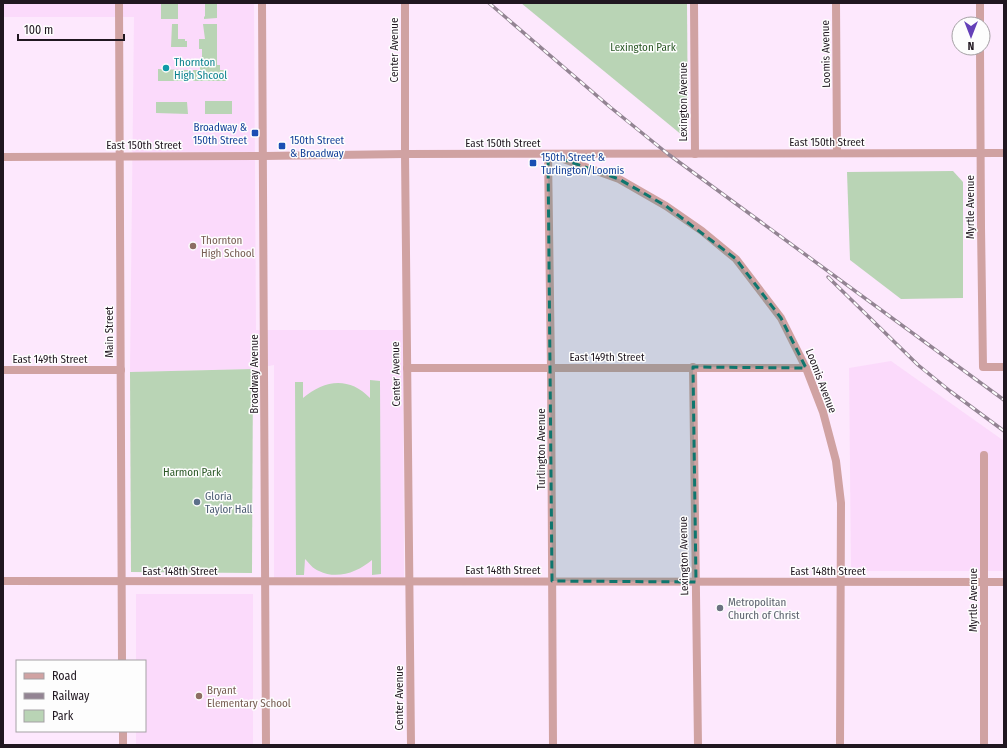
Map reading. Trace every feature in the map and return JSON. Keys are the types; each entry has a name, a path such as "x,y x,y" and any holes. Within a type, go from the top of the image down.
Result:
{"street":[{"name":"Main Street","path":"119,3 122,660"},
{"name":"Broadway Avenue","path":"262,3 266,745"},
{"name":"Center Avenue","path":"406,3 407,368 411,745"},
{"name":"Lexington Avenue","path":"694,3 695,154"},
{"name":"Loomis Avenue","path":"836,3 837,153"},
{"path":"980,3 980,16"},
{"name":"Myrtle Avenue","path":"980,56 983,366 1004,367"},
{"name":"East 150th Street","path":"3,156 1004,153"},
{"name":"Loomis Avenue","path":"548,154 619,179 666,206 702,231 736,259 781,318 806,368 822,412 836,461 841,503 840,745"},
{"name":"Turlington Avenue","path":"548,154 553,745"},
{"name":"Lexington Avenue","path":"693,367 698,745"},
{"name":"East 149th Street","path":"407,368 806,368"},
{"name":"East 149th Street","path":"3,370 121,370"},
{"name":"Myrtle Avenue","path":"984,455 984,745"},
{"name":"East 148th Street","path":"3,581 1004,582"},
{"path":"123,732 123,745"}],"highlighted area":[{"path":"548,154 619,179 666,206 736,259 781,318 806,368 693,367 696,582 552,581"}],"shaded area":[{"name":"Thornton High School","path":"3,3 254,3 256,330 403,330 404,578 274,579 274,365 253,369 130,372 134,17 3,17"},
{"path":"891,361 1004,441 1004,571 851,571 849,368"},
{"name":"Bryant Elementary School","path":"136,594 253,594 253,745 136,745 136,732 146,732 146,660 136,660"}],"green space":[{"path":"161,3 185,3 178,4 178,19 161,19"},
{"path":"198,3 217,3 217,18 204,19 205,4"},
{"name":"Lexington Park","path":"521,3 687,3 688,140"},
{"path":"172,24 178,24 178,39 185,39 185,41 187,41 187,47 171,47"},
{"path":"203,24 217,24 217,65 220,65 220,70 226,70 226,81 193,81 193,70 200,70 200,66 202,66 202,49 199,49 199,39 205,39"},
{"path":"158,69 188,70 188,81 158,81"},
{"path":"205,101 232,101 232,114 205,114"},
{"path":"156,102 187,102 188,114 156,113"},
{"path":"953,171 963,182 963,298 901,299 850,260 847,172"},
{"name":"Harmon Park","path":"253,369 252,573 131,572 130,372"},
{"path":"370,380 380,381 381,574 372,575 372,560 354,571 340,575 333,575 317,570 305,559 304,575 296,575 295,382 303,382 303,398 319,387 336,383 354,386 370,398"}],"railway":[{"path":"489,3 610,107 668,154 1004,400"},
{"path":"828,277 918,365 1004,431"}],"place":[{"name":"Thornton High Shcool","path":"166,68"},
{"name":"Broadway & 150th Street","path":"255,133"},
{"name":"150th Street & Broadway","path":"282,146"},
{"name":"150th Street & Turlington/Loomis","path":"533,163"},
{"name":"Thornton High School","path":"193,246"},
{"name":"Gloria Taylor Hall","path":"197,502"},
{"name":"Metropolitan Church of Christ","path":"720,608"},
{"name":"Bryant Elementary School","path":"199,696"}]}
